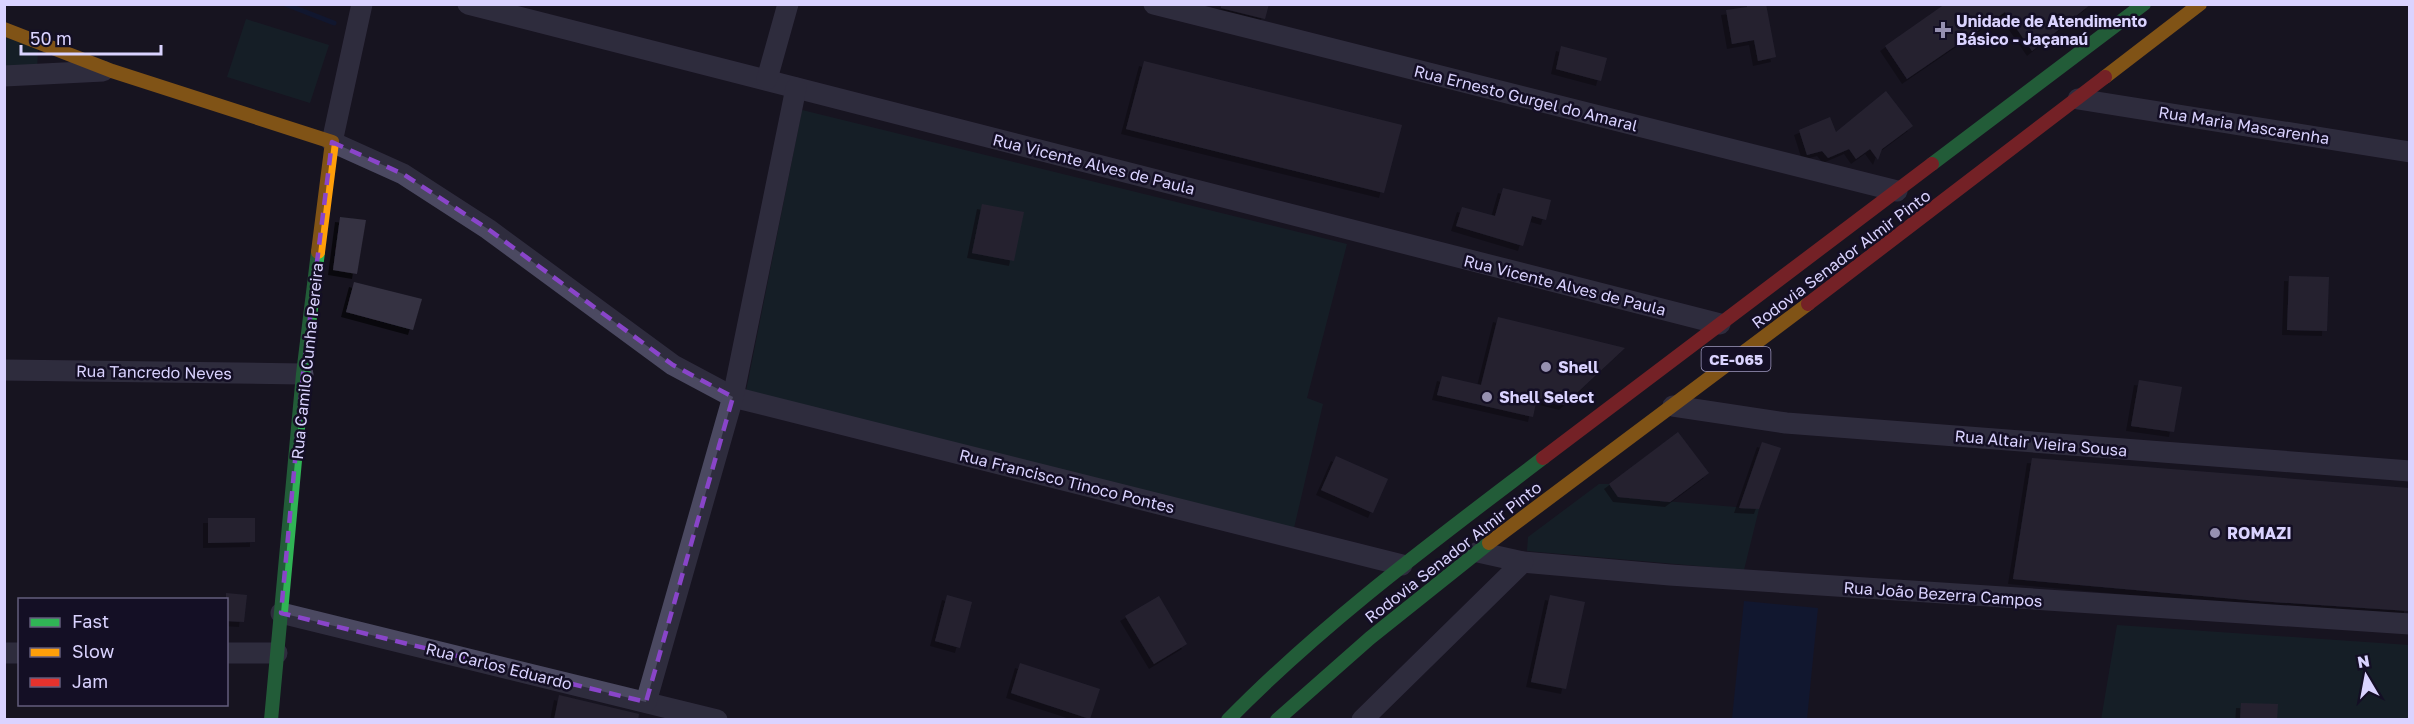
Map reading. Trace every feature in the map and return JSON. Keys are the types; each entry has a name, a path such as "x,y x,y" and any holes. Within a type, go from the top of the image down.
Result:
{"main road":[{"name":"Rodovia Senador Almir Pinto","path":"1228,720 1277,670 1402,565 2144,4"},
{"name":"Rodovia Senador Almir Pinto","path":"1277,720 1350,653 1478,552 2079,99 2200,4"},
{"path":"4,29 112,71 332,142"},
{"name":"Rua Camilo Cunha Pereira","path":"271,720 303,374 332,142"}],"street":[{"name":"Rua Camilo Cunha Pereira","path":"332,142 362,4"},
{"name":"Rua Vicente Alves de Paula","path":"468,4 1720,324"},
{"path":"766,79 788,4"},
{"name":"Rua Ernesto Gurgel do Amaral","path":"1154,4 1897,192"},
{"path":"4,76 112,71"},
{"path":"646,702 733,397 796,88"},
{"name":"Rua Maria Mascarenha","path":"2079,99 2409,152"},
{"name":"Rua Francisco Tinoco Pontes","path":"332,142 403,174 488,229 673,365 733,397 1402,565"},
{"name":"Rua Tancredo Neves","path":"4,370 303,374"},
{"name":"Rua Altair Vieira Sousa","path":"1673,406 1786,423 2409,471"},
{"name":"Rua João Bezerra Campos","path":"1478,552 1522,562 1833,587 2409,624"},
{"path":"1362,720 1522,562"},
{"name":"Rua Carlos Eduardo","path":"282,613 717,720"},
{"path":"228,653 277,653"}],"highlighted area":[{"path":"332,142 403,174 488,229 673,365 733,397 646,702 281,613 303,374"}],"green space":[{"path":"246,19 329,45 310,103 227,77"},
{"path":"4,37 38,48 37,70 5,68"},
{"path":"802,110 1347,244 1307,398 1323,404 1294,528 746,391"},
{"path":"1599,484 1609,484 1618,497 1759,509 1744,570 1527,551 1528,537"},
{"path":"2117,625 2409,645 2409,719 2101,720"}],"water":[{"path":"1744,601 1818,608 1807,719 1732,719"}],"building":[{"path":"1221,4 1269,4 1265,19 1221,8"},
{"path":"1747,4 1766,4 1776,57 1758,61 1754,40 1732,44 1726,10 1747,7"},
{"name":"Unidade de Atendimento Básico - Jaçanaú","path":"1945,4 2091,4 2032,51 2005,12 1907,79 1885,46"},
{"path":"1561,46 1607,58 1601,81 1556,69"},
{"path":"1144,61 1402,125 1384,193 1126,129"},
{"path":"1886,91 1913,126 1882,149 1878,160 1870,149 1856,159 1849,149 1828,158 1822,151 1807,155 1799,130 1830,117 1836,132"},
{"path":"1503,188 1551,200 1546,220 1532,216 1523,246 1456,226 1462,207 1495,216"},
{"path":"982,204 1024,212 1014,261 972,253"},
{"path":"340,217 366,220 357,274 333,270"},
{"path":"2289,276 2329,277 2327,331 2287,330"},
{"path":"354,282 422,299 413,330 346,312"},
{"name":"Shell","path":"1498,317 1625,348 1564,405 1537,398 1533,417 1437,395 1442,376 1481,385"},
{"path":"2139,380 2182,387 2174,432 2131,426"},
{"path":"1678,432 1709,473 1670,502 1618,497 1609,484"},
{"path":"1762,442 1781,448 1759,509 1739,508"},
{"path":"1336,456 1388,479 1373,513 1321,490"},
{"name":"ROMAZI","path":"2032,458 2409,488 2409,611 2258,601 2013,579"},
{"path":"208,518 255,518 255,542 208,543"},
{"path":"226,593 247,595 244,622 228,621 228,598 226,598"},
{"path":"947,595 972,602 960,648 935,641"},
{"path":"1550,595 1585,602 1566,689 1531,682"},
{"path":"1159,596 1187,644 1154,664 1125,616"},
{"path":"1020,663 1100,689 1090,719 1011,693"},
{"path":"559,695 639,714 638,720 554,720"},
{"path":"2241,703 2278,704 2277,720 2240,720"}],"waterway":[{"path":"285,4 334,23"}],"traffic: fast":[{"path":"1932,164 2144,4"},
{"path":"271,720 303,374 318,252"},
{"path":"1228,720 1302,649 1341,616 1543,458"},
{"path":"1277,720 1370,638 1489,543"}],"traffic: slow":[{"path":"2105,77 2200,4"},
{"path":"4,29 112,71 332,142 318,252"},
{"path":"1489,543 1808,304"}],"traffic: jam":[{"path":"1808,304 2105,77"},
{"path":"1543,458 1932,164"}],"place":[{"name":"Unidade de Atendimento Básico - Jaçanaú","path":"1943,30"},
{"name":"Shell","path":"1546,367"},
{"name":"Shell Select","path":"1487,397"},
{"name":"ROMAZI","path":"2215,533"}]}
